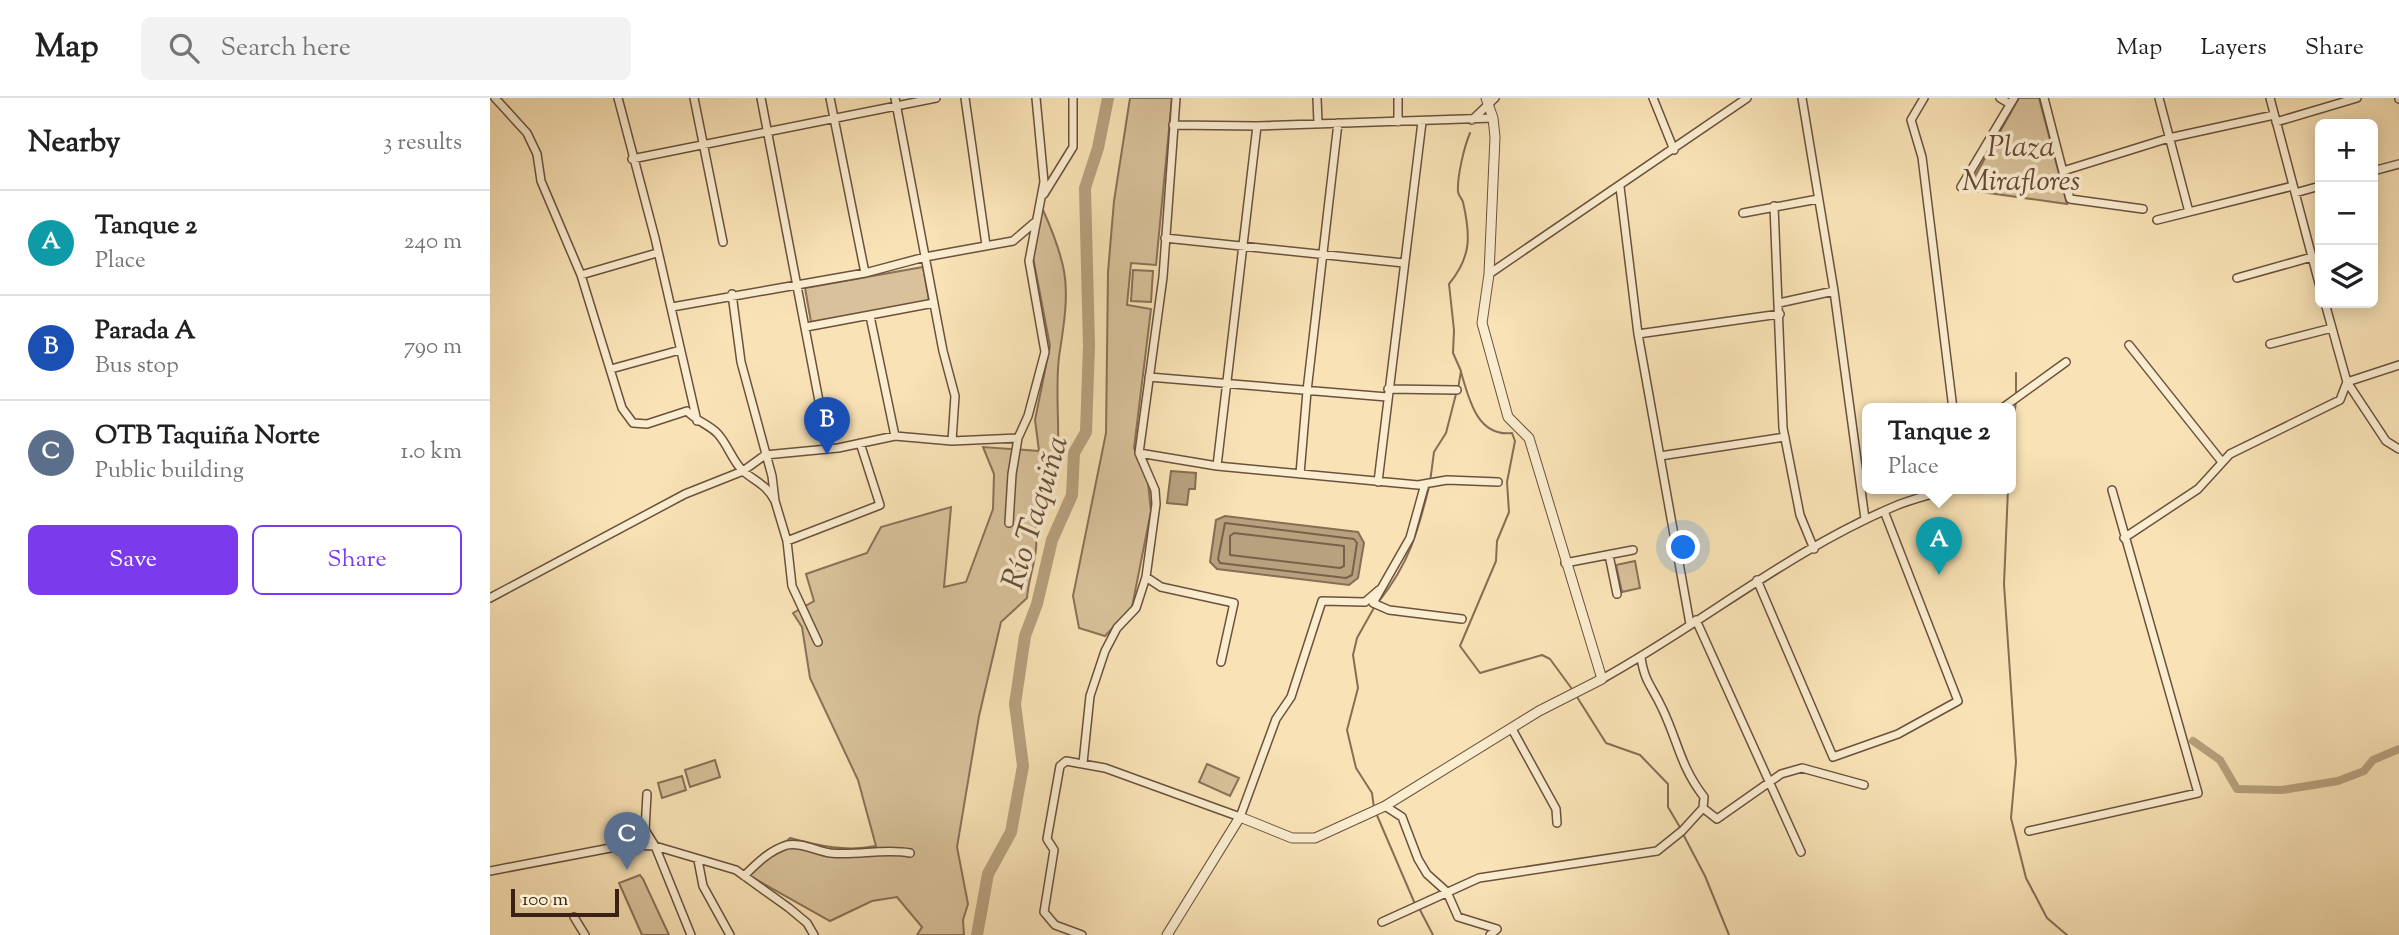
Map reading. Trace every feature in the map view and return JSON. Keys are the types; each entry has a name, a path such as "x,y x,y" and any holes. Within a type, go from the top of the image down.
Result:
{"street":[{"path":"495,98 527,133 537,154 541,181 581,275 622,408 633,423 647,424 687,411 697,422 716,431 743,471 756,478 770,491 775,501"},
{"path":"618,98 672,307 697,422"},
{"path":"694,98 723,242"},
{"path":"761,98 828,448"},
{"path":"830,98 865,273"},
{"path":"632,159 834,119 895,102 936,98"},
{"path":"965,98 986,245"},
{"path":"1009,523 1012,474 1018,438 1028,416 1045,352 1029,261 1034,223 1044,182 1036,98"},
{"path":"1042,197 1073,147 1073,98"},
{"path":"1083,763 1090,696 1096,677 1117,628 1136,608 1146,577 1156,504 1155,490 1139,453 1163,277 1176,98"},
{"path":"1317,98 1318,122"},
{"path":"1398,98 1398,122"},
{"path":"1653,98 1674,150"},
{"path":"1489,274 1747,98"},
{"path":"1802,98 1865,519"},
{"path":"1924,98 1911,120 1922,157 1952,403"},
{"path":"1961,187 2012,101 2000,98"},
{"path":"2044,98 2070,199 2143,209"},
{"path":"2159,98 2189,212"},
{"path":"2270,98 2315,268"},
{"path":"2063,170 2169,138 2275,118 2357,98"},
{"path":"1490,100 1493,118 1489,274 1483,312 1484,335 1508,417 1529,438 1602,679"},
{"path":"1472,120 1490,100"},
{"path":"895,102 955,396 952,441"},
{"path":"1173,125 1257,126 1493,118"},
{"path":"1378,482 1422,122"},
{"path":"1300,474 1338,123"},
{"path":"1217,466 1257,126"},
{"path":"2378,170 2399,164"},
{"path":"1620,187 1638,334 1693,622 1801,852"},
{"path":"2157,220 2315,187"},
{"path":"1743,213 1818,199"},
{"path":"1773,206 1785,437 1800,515 1814,549"},
{"path":"672,307 732,294 865,273 925,257 1013,242 1034,223"},
{"path":"1165,238 1243,249 1404,263"},
{"path":"581,275 657,253"},
{"path":"2237,278 2312,257"},
{"path":"1780,303 1833,291"},
{"path":"732,294 741,362 787,541 792,586 818,642"},
{"path":"806,327 934,303"},
{"path":"2326,308 2347,382 2386,441 2399,449"},
{"path":"1638,334 1780,314"},
{"path":"870,316 895,436"},
{"path":"2270,344 2332,328"},
{"path":"2129,345 2222,462"},
{"path":"611,369 680,350"},
{"path":"2009,403 2066,362"},
{"path":"2347,382 2399,365"},
{"path":"1149,377 1307,391 1388,393 1458,390"},
{"path":"2124,538 2198,489 2230,454 2340,400 2347,382"},
{"path":"490,598 685,494 743,471 765,455 828,448 895,436 952,441 1018,438"},
{"path":"1660,456 1785,437"},
{"path":"787,541 880,505 860,443"},
{"path":"1139,453 1217,466 1378,482 1498,482"},
{"path":"1425,484 1410,538 1373,603 1380,608 1462,619"},
{"path":"2029,831 2197,793 2112,490"},
{"path":"1082,935 1055,925 1044,912 1054,850 1047,839 1060,766 1066,761 1083,763 1240,817 1292,838 1315,838 1385,806 1512,729 1641,658 1757,580 1865,519 1934,494"},
{"path":"1757,580 1833,758 1898,734 1958,701 1884,511"},
{"path":"1565,563 1633,550"},
{"path":"1609,555 1616,594"},
{"path":"1146,577 1161,587 1234,603 1221,662"},
{"path":"1167,935 1240,817 1276,719 1291,697 1322,601 1365,602 1379,590"},
{"path":"1382,922 1479,878 1657,851 1682,831 1703,808 1703,797 1686,774 1661,706 1645,682 1641,658"},
{"path":"1512,729 1556,809 1557,823"},
{"path":"1703,808 1717,819 1781,774 1802,768 1864,785"},
{"path":"647,794 645,830 656,846 691,935"},
{"path":"1385,806 1402,817 1427,874 1447,892 1458,917 1497,929 1490,935"},
{"path":"744,876 764,857 789,844 827,853 869,854 883,850 910,853"},
{"path":"490,871 626,845 656,846 736,870 789,908 807,923 814,935"},
{"path":"698,860 703,886 730,935"},
{"path":"575,917 585,935"}],"green space":[{"path":"1130,98 1172,98 1156,265 1131,263 1127,305 1151,309 1134,448 1148,483 1151,511 1132,607 1105,636 1079,628 1073,596 1106,433 1108,272 1114,201"},
{"name":"Plaza Miraflores","path":"2019,98 2039,98 2067,204 1967,190"},
{"path":"1043,210 1058,248 1066,292 1057,379 1057,468 1046,510 1035,530 1035,555 1027,598 1001,622 979,716 957,847 968,904 963,920 964,935 917,935 922,927 897,897 872,901 830,921 748,875 790,838 833,847 876,846 858,780 810,678 802,627 793,613 814,601 806,574 867,553 881,527 951,507 944,587 966,582 993,509 994,474 983,447 1039,451 1035,420 1050,346 1033,257 1037,222"},
{"path":"923,267 929,301 811,322 805,288"},
{"path":"1133,270 1153,271 1151,302 1131,301"},
{"path":"1635,561 1640,588 1622,592 1616,565"},
{"path":"715,760 720,777 690,787 685,770"},
{"path":"1207,764 1239,778 1230,796 1199,782"},
{"path":"682,776 686,790 662,798 658,783"},
{"path":"640,875 669,935 642,935 619,883"}],"water":[{"path":"1171,471 1196,473 1195,489 1189,489 1187,505 1167,503"},
{"path":"1225,516 1358,532 1364,543 1358,578 1349,585 1217,569 1210,562 1216,520"}],"waterway":[{"name":"Río Taquiña","path":"977,935 988,874 1011,832 1023,766 1015,704 1025,636 1037,604 1052,540 1072,495 1074,453 1086,432 1089,345 1085,188 1098,148 1108,98"},
{"path":"1458,389 1461,371 1453,353 1454,330 1449,284 1462,265 1467,246 1466,214 1458,186 1461,162 1470,133"},
{"path":"1461,372 1471,404 1483,423 1500,433 1512,433 1515,441 1507,482 1509,512 1497,541 1496,561 1460,646 1480,673 1542,655 1550,659 1572,689"},
{"path":"2016,373 2016,395"},
{"path":"1430,482 1434,452 1446,433 1456,394"},
{"path":"1379,601 1398,574 1411,547 1429,487"},
{"path":"2008,494 2004,584 2016,762 2011,818 2026,878 2047,918 2067,935"},
{"path":"1374,808 1372,793 1356,768 1347,730 1358,688 1353,655 1357,638 1375,606"},
{"path":"1577,697 1606,743 1640,755 1668,784 1668,807 1681,829"},
{"path":"2193,741 2220,760 2237,789 2282,790 2338,781 2364,771 2373,760 2399,749"},
{"path":"1376,813 1415,904"},
{"path":"1683,834 1705,876 1729,935"},
{"path":"1419,908 1433,935"}],"place":[{"name":"Parada A","path":"827,455"},
{"name":"Tanque 2","path":"1939,575"},
{"name":"OTB Taquiña Norte","path":"627,870"}]}
